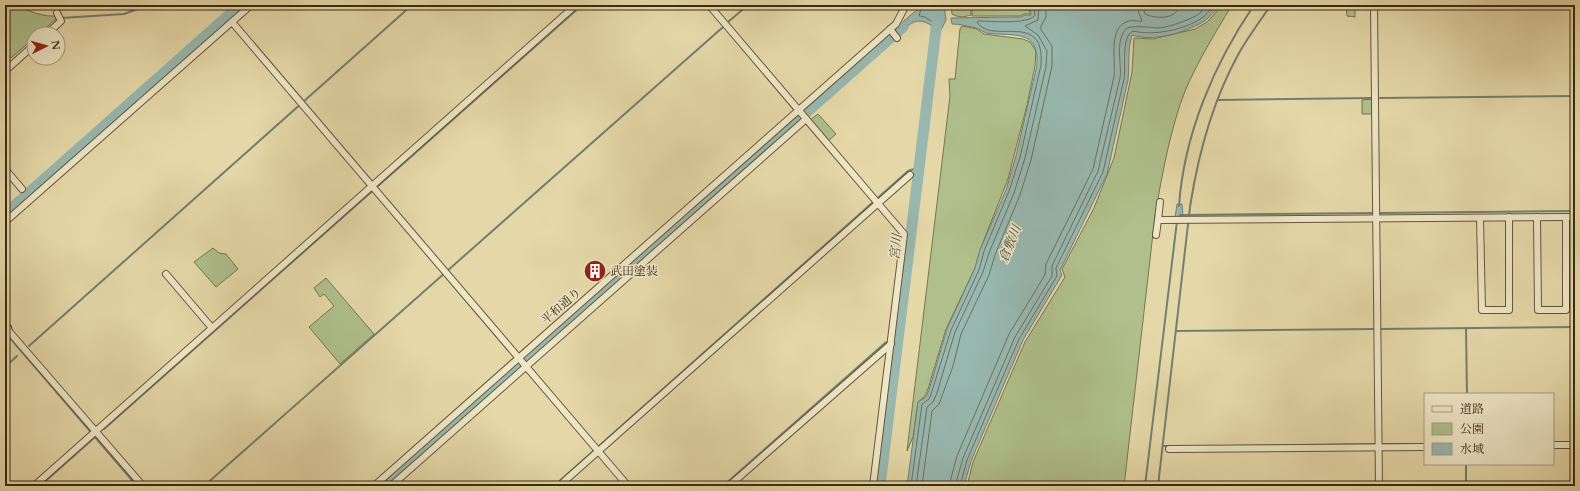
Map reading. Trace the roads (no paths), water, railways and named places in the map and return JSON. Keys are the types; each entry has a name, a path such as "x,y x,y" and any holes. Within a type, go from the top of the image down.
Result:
{"street":[{"path":"5,222 251,5"},
{"path":"34,486 212,328 373,189 576,5"},
{"path":"709,5 904,234 873,486"},
{"name":"平和通り","path":"374,486 519,360 890,30 899,20 906,5"},
{"path":"1374,5 1378,486"},
{"path":"56,26 61,21 59,17"},
{"path":"232,22 628,486"},
{"path":"890,30 897,38"},
{"path":"5,71 26,52"},
{"path":"391,486 805,118"},
{"path":"5,169 22,189"},
{"path":"559,486 597,449 876,201 910,175"},
{"path":"5,181 11,176"},
{"path":"1156,235 1160,202"},
{"path":"1480,218 1482,310 1509,310 1509,217"},
{"path":"1537,217 1538,310 1566,310 1566,217"},
{"path":"1158,220 1575,217"},
{"path":"166,274 212,328"},
{"path":"6,328 94,433 143,486"},
{"path":"728,486 891,341"},
{"path":"1554,445 1575,445"},
{"path":"1169,449 1424,446"}],"water":[{"path":"944,5 946,20 941,30 932,30 931,25 925,22 917,21 913,22 898,35 893,30 918,9 918,6"},
{"name":"倉敷川","path":"1030,5 1141,5 1152,8 1165,8 1172,5 1221,5 1203,22 1187,30 1159,37 1141,37 1132,35 1128,80 1107,174 1060,270 1062,275 1023,340 971,461 964,486 907,486 918,402 926,397 929,390 947,329 975,268 980,250 1006,190 1016,156 1037,65 1037,53 1034,45 1029,40 1015,35 987,33 976,28 952,24 951,18 1021,17 1031,15"},
{"path":"1177,204 1182,204 1183,217 1175,218"}],"waterway":[{"path":"39,5 65,9 70,9 79,5"},
{"path":"61,18 124,14 148,5"},
{"path":"5,214 240,5"},
{"path":"29,346 412,5"},
{"path":"104,429 582,5"},
{"path":"728,22 748,5"},
{"name":"宮川","path":"880,486 939,5"},
{"path":"1179,206 1187,153 1194,126 1203,101 1226,51 1254,5"},
{"path":"1158,486 1190,207 1197,168 1214,109 1230,71 1246,41 1271,5"},
{"path":"204,486 723,27"},
{"path":"384,486 903,27"},
{"path":"1380,98 1575,96"},
{"path":"1218,100 1372,98"},
{"path":"554,486 908,171 920,167"},
{"path":"1380,213 1575,211"},
{"path":"1180,215 1373,213"},
{"path":"1145,486 1177,221"},
{"path":"1380,329 1575,327"},
{"path":"1466,328 1467,393"},
{"path":"1176,331 1374,329"},
{"path":"5,332 137,486"},
{"path":"723,486 885,343 898,339"},
{"path":"5,367 17,356"},
{"path":"40,486 95,437"},
{"path":"1228,446 1375,444"},
{"path":"1383,444 1424,444"},
{"path":"1163,446 1171,446"},
{"path":"1466,465 1466,486"}],"place":[{"name":"武田塗装","path":"595,271"}]}
